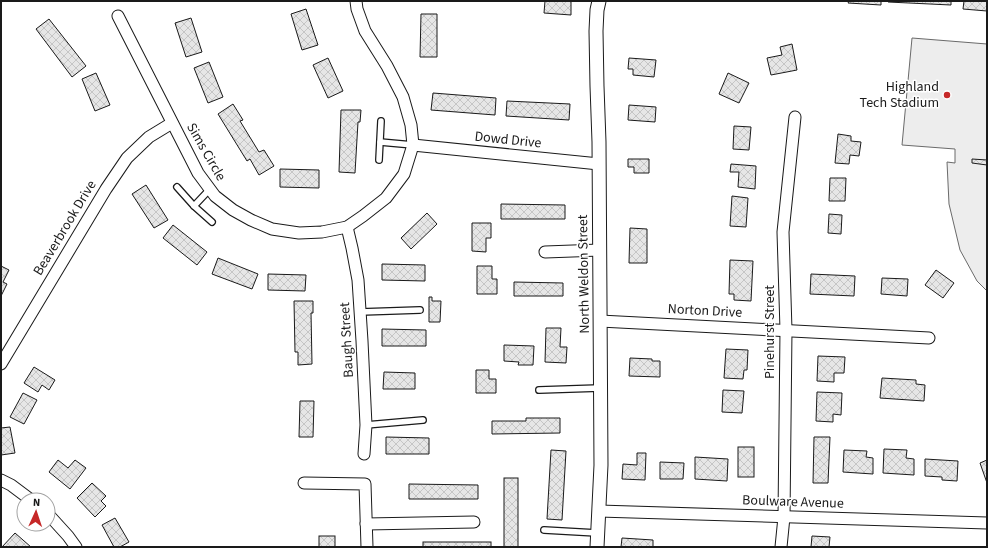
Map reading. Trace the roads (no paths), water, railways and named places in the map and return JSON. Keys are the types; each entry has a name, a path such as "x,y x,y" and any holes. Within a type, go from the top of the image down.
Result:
{"street":[{"name":"Sims Circle","path":"118,16 198,173 215,196 233,210 272,230 299,233 322,232 347,227 364,216 386,198 404,174 413,145 411,125 403,97 387,66 365,31 357,9 356,1"},
{"name":"North Weldon Street","path":"597,547 601,465 600,250 596,31 599,1"},
{"name":"Pinehurst Street","path":"781,547 784,517 786,330 783,232 795,117"},
{"name":"Beaverbrook Drive","path":"1,364 106,189 127,158 149,137 172,123"},
{"name":"Dowd Drive","path":"413,145 599,164"},
{"name":"Baugh Street","path":"347,227 358,280 366,425 364,454"},
{"path":"546,252 600,250"},
{"name":"Norton Drive","path":"600,321 929,338"},
{"path":"1,480 20,492"},
{"path":"304,483 365,484 367,547"},
{"name":"Boulware Avenue","path":"599,511 987,523"},
{"path":"366,524 474,522"},
{"path":"56,523 76,547"}],"lane":[{"path":"379,160 381,121"},
{"path":"380,142 413,145"},
{"path":"177,187 194,206 212,222"},
{"path":"194,206 210,189"},
{"path":"360,312 420,310"},
{"path":"539,390 601,388"},
{"path":"366,425 423,420"},
{"path":"544,530 598,533"}],"place":[{"name":"Highland Tech Stadium","path":"947,95"}]}
